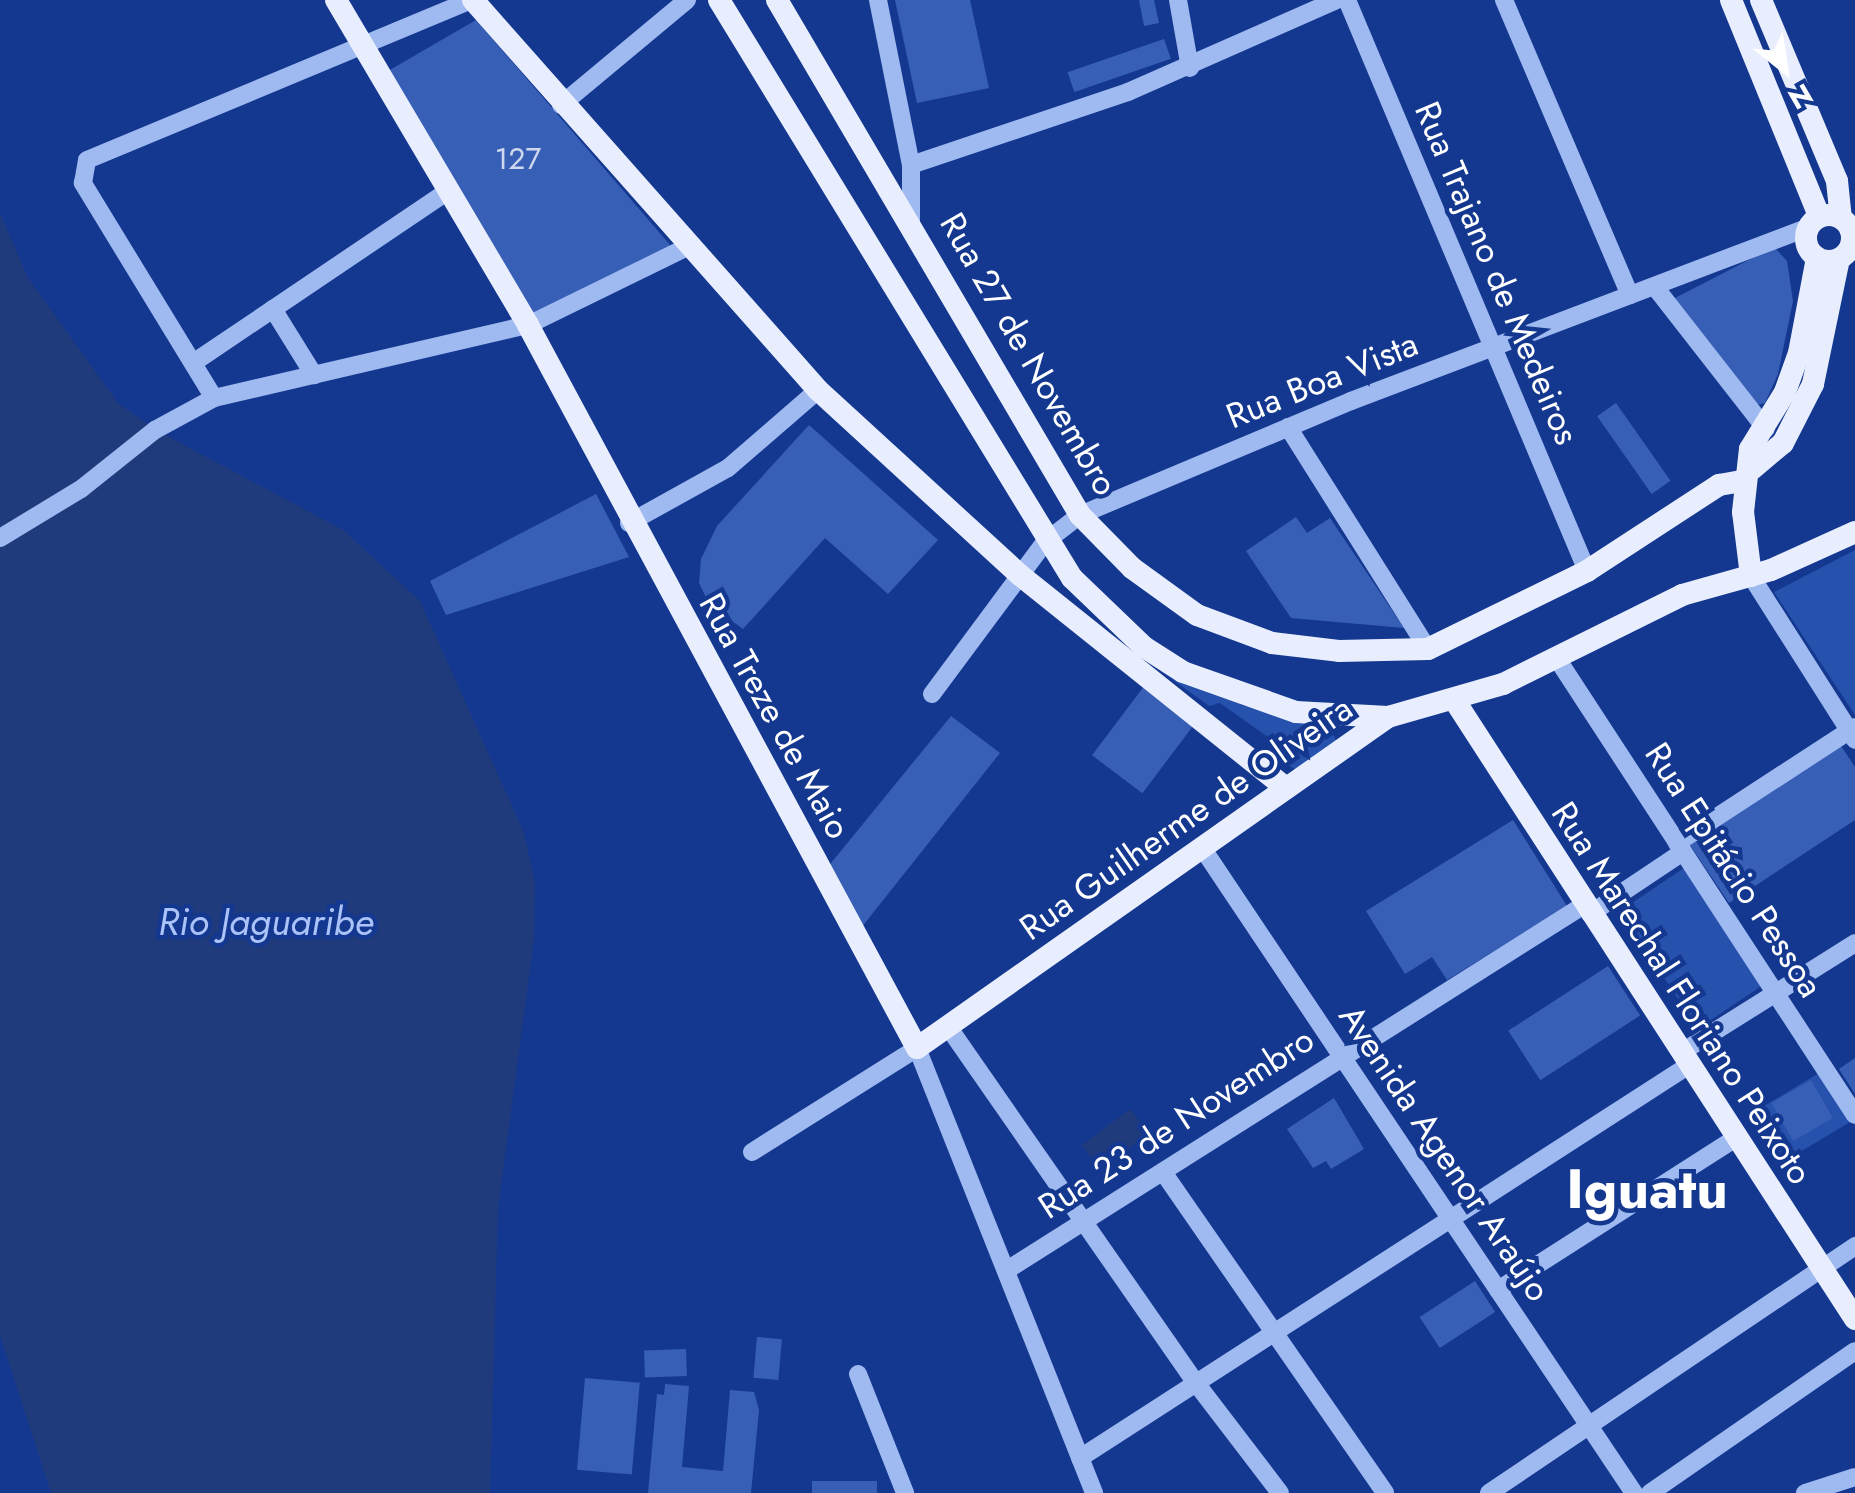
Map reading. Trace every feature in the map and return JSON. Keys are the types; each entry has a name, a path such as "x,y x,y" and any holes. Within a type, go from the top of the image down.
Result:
{"main road":[{"name":"Rua Treze de Maio","path":"336,0 528,325 629,523 917,1048"},
{"path":"473,0 686,248 818,390 1022,576 1286,788"},
{"path":"718,0 1045,542 1110,616 1184,672 1296,712 1388,717"},
{"name":"Rua 27 de Novembro","path":"777,0 1080,515 1169,598 1233,631 1338,651 1428,648 1586,570 1720,485 1749,475"},
{"path":"1731,0 1834,221"},
{"path":"1749,475 1783,443 1814,384 1834,256 1838,182 1760,0"},
{"path":"1765,72 1789,61"},
{"path":"1834,221 1806,243 1834,256 1855,280"},
{"path":"1751,576 1743,531 1750,449 1766,428 1799,354 1834,256"},
{"name":"Rua Guilherme de Oliveira","path":"917,1048 1388,717 1454,702 1558,660 1682,595 1751,576 1855,532"},
{"name":"Rua Marechal Floriano Peixoto","path":"1454,702 1855,1320"}],"street":[{"path":"214,398 83,183 83,167 96,153 473,0"},
{"path":"561,105 686,0"},
{"path":"878,0 911,166 911,222"},
{"path":"911,166 1190,68 1337,0"},
{"name":"Rua Trajano de Medeiros","path":"1348,0 1586,570"},
{"path":"1504,0 1630,295"},
{"path":"1180,1 1190,68"},
{"path":"193,364 448,190"},
{"name":"Rua Boa Vista","path":"932,694 1045,542 1080,515 1494,346 1834,221"},
{"path":"0,538 81,489 156,430 214,398 528,325 686,248"},
{"path":"1656,287 1766,428"},
{"path":"273,309 314,375"},
{"path":"629,523 728,468 818,390"},
{"path":"1288,427 1428,648"},
{"path":"1751,576 1853,732"},
{"name":"Rua Epitácio Pessoa","path":"1558,660 1855,1115"},
{"name":"Rua 23 de Novembro","path":"1007,1270 1342,1056 1587,909 1853,732"},
{"name":"Avenida Agenor Araújo","path":"1203,849 1634,1493"},
{"path":"1080,1458 1450,1218 1776,992 1855,943"},
{"path":"949,1028 1196,1383 1280,1493"},
{"name":"Rua Guilherme de Oliveira","path":"752,1152 917,1048"},
{"name":"Rua Treze de Maio","path":"917,1048 1094,1493"},
{"path":"1498,1290 1736,1138"},
{"path":"1162,1172 1384,1493"},
{"path":"1489,1493 1855,1246"},
{"path":"1650,1493 1855,1351"},
{"path":"858,1374 906,1493"},
{"path":"1805,1493 1855,1477"}],"shaded area":[{"path":"1855,550 1855,715 1774,592"},
{"path":"1132,650 1242,705 1330,728 1336,740 1296,770 1275,756 1272,740 1220,703 1209,706"},
{"path":"1684,868 1763,985 1698,1029 1619,912"},
{"path":"1824,1070 1854,1120 1781,1163 1751,1114"}],"water":[{"name":"Rio Jaguaribe","path":"0,213 28,278 118,403 156,430 343,530 420,601 524,833 535,884 534,939 498,1208 490,1493 51,1493 0,1335"},
{"path":"1130,1109 1149,1134 1101,1170 1082,1145"}],"building":[{"path":"895,0 970,0 989,88 917,103"},
{"path":"1139,0 1154,0 1159,23 1144,26"},
{"path":"476,20 671,246 533,315 388,71"},
{"path":"1164,39 1171,59 1074,92 1068,72"},
{"path":"1774,247 1787,261 1793,301 1778,374 1765,403 1757,405 1673,299"},
{"path":"1616,403 1670,481 1652,494 1597,416"},
{"path":"809,425 938,540 888,594 825,538 743,629 709,604 699,583 701,559 717,526"},
{"path":"596,494 629,557 446,615 430,581"},
{"path":"1296,517 1307,533 1330,518 1404,628 1291,618 1246,551"},
{"path":"1145,685 1195,723 1142,793 1092,755"},
{"path":"951,716 1000,753 861,928 827,868"},
{"path":"1839,743 1855,767 1855,820 1729,903 1688,842"},
{"path":"1513,820 1567,906 1447,980 1432,957 1405,974 1366,911"},
{"path":"1608,966 1640,1015 1540,1080 1508,1031"},
{"path":"1855,1058 1855,1094 1839,1069"},
{"path":"1811,1080 1833,1118 1793,1141 1771,1103"},
{"path":"1334,1098 1364,1149 1331,1169 1326,1161 1313,1168 1287,1129"},
{"path":"1475,1281 1495,1312 1440,1348 1420,1317"},
{"path":"757,1337 782,1339 778,1380 753,1378"},
{"path":"686,1349 687,1376 645,1377 644,1350"},
{"path":"585,1378 640,1383 632,1474 577,1470"},
{"path":"665,1384 689,1386 682,1467 723,1471 730,1390 754,1392 759,1410 751,1493 648,1493 657,1394 664,1395"},
{"path":"812,1481 877,1481 877,1493 812,1493"}],"district":[{"name":"Iguatu","path":"1647,1190"}]}
